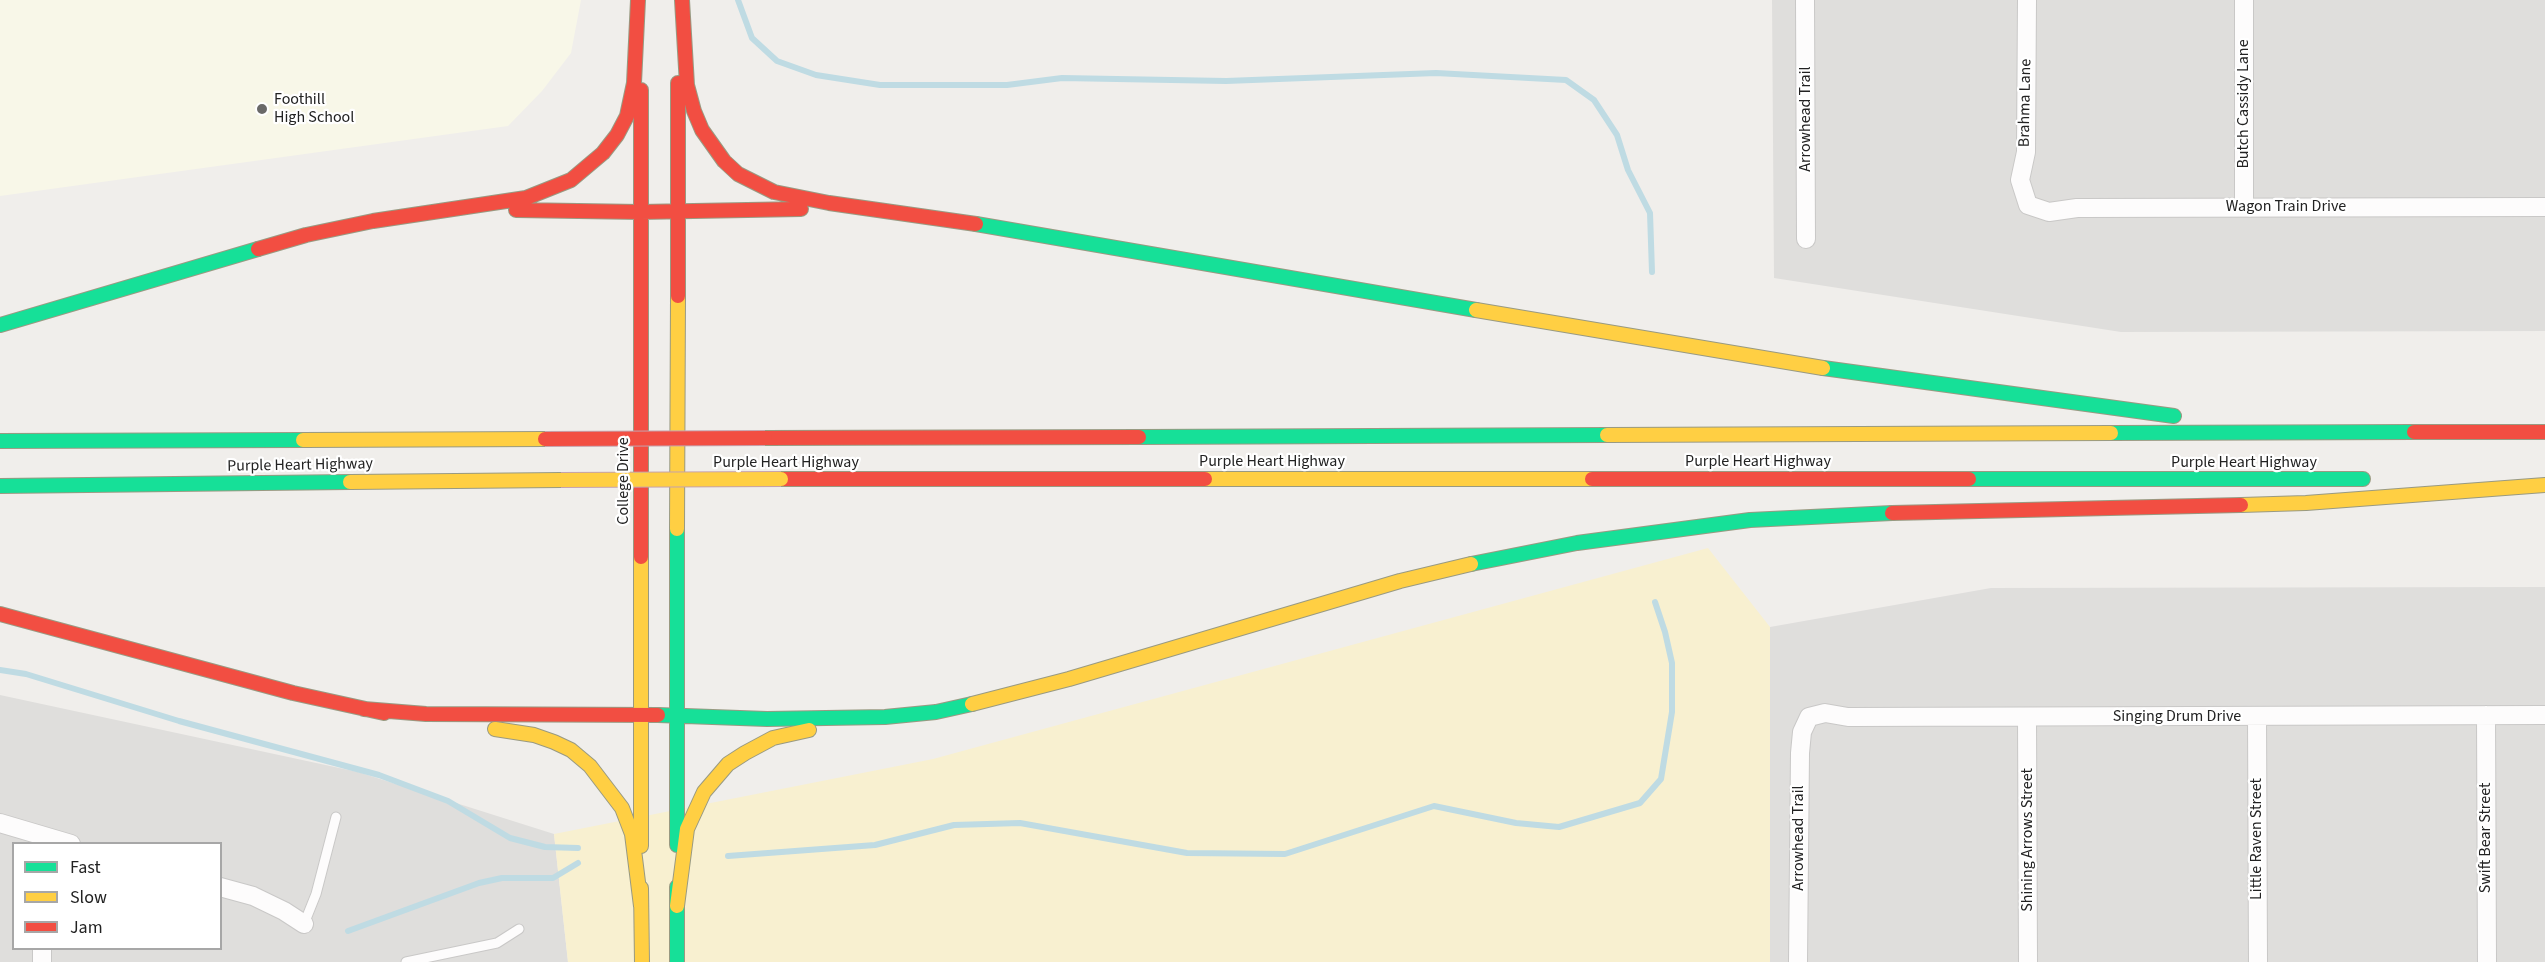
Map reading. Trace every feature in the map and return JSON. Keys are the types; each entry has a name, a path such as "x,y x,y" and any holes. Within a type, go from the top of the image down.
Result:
{"main road":[{"path":"0,325 306,236 373,221 526,198 572,180 590,166 617,135 627,116 634,83 640,0"},
{"name":"College Drive","path":"640,0 642,962"},
{"path":"680,0 687,85 702,130 724,161 747,180 774,192 796,198 939,217 1263,276 1842,370 2292,433"},
{"path":"677,962 680,0"},
{"path":"436,212 878,209"},
{"name":"Purple Heart Highway","path":"0,441 2545,432"},
{"name":"Purple Heart Highway","path":"0,486 781,479 2378,479"},
{"path":"2438,479 2545,479"},
{"path":"364,709 426,714 640,714 714,719 885,717 936,712 992,700 1412,578 1577,543 1750,520 1822,515 2306,503 2545,485"},
{"path":"0,614 293,693 427,722 534,735 572,750 590,766 622,808 632,834 641,906"},
{"path":"677,906 687,829 704,792 728,764 773,738 885,717"}],"street":[{"name":"Arrowhead Trail","path":"1805,0 1806,239"},
{"name":"Brahma Lane","path":"2027,0 2026,152 2020,180 2028,205"},
{"name":"Butch Cassidy Lane","path":"2244,0 2244,207"},
{"name":"Wagon Train Drive","path":"2028,205 2049,212 2077,208 2545,207"},
{"name":"Singing Drum Drive","path":"1809,717 1825,713 1848,717 2545,715"},
{"name":"Swift Bear Street","path":"2486,715 2487,962"},
{"name":"Little Raven Street","path":"2257,716 2258,962"},
{"name":"Arrowhead Trail","path":"1798,962 1800,753 1802,732 1809,717"},
{"name":"Shining Arrows Street","path":"2027,717 2028,962"},
{"path":"0,823 44,839 64,842"},
{"path":"222,888 253,896 304,924"}],"lane":[{"path":"304,924 316,894 336,817"},
{"path":"406,962 497,943 519,929"}],"shaded area":[{"name":"Foothill High School","path":"0,0 581,0 571,53 542,91 508,126 0,196"},
{"path":"1772,0 2545,0 2545,331 2121,332 1774,278"},
{"path":"2545,587 2545,962 1770,962 1770,627 1991,588"},
{"path":"0,695 358,772 554,834 568,962 0,962"}],"sand":[{"path":"1708,548 1770,627 1770,962 568,962 554,834 933,759"}],"waterway":[{"path":"738,0 752,38 777,61 816,75 880,85 1007,85 1062,78 1226,81 1436,73 1566,80 1594,100 1617,135 1628,170 1650,213 1652,272"},
{"path":"728,856 875,845 954,825 1020,823 1187,853 1285,854 1434,806 1516,823 1559,827 1640,803 1661,779 1672,712 1672,663 1655,602"},
{"path":"0,670 26,674 179,721 379,775 448,801 510,838 545,847 578,848"},
{"path":"348,931 479,883 502,878 553,878 578,863"}],"traffic: fast":[{"path":"976,224 1476,310"},
{"path":"0,325 258,249"},
{"path":"1823,368 2174,416"},
{"path":"2111,433 2414,432"},
{"path":"1139,437 1607,435"},
{"path":"0,441 303,440"},
{"path":"1969,479 2363,479"},
{"path":"0,486 350,482"},
{"path":"1471,564 1577,543 1750,520 1892,513"},
{"path":"677,529 677,845"},
{"path":"658,715 767,719 885,717 936,712 972,704"},
{"path":"677,887 677,962"}],"traffic: slow":[{"path":"677,529 678,296"},
{"path":"1476,310 1823,368"},
{"path":"1607,435 2111,433"},
{"path":"303,440 545,439"},
{"path":"561,480 781,479"},
{"path":"1205,479 1592,479"},
{"path":"350,482 561,480"},
{"path":"2241,505 2306,503 2545,485"},
{"path":"641,557 641,846"},
{"path":"972,704 1069,679 1400,581 1471,564"},
{"path":"495,729 534,735 554,742 571,750 590,766 622,808 632,834 641,906"},
{"path":"677,906 687,829 704,792 728,764 745,753 773,738 809,730"},
{"path":"641,888 642,962"}],"traffic: jam":[{"path":"258,249 306,235 373,221 526,198 571,180 603,153 617,135 627,116 634,83 638,0"},
{"path":"682,0 687,85 694,111 702,130 724,161 738,174 774,192 829,203 976,224"},
{"path":"678,83 678,296"},
{"path":"641,90 641,557"},
{"path":"516,210 640,212 801,209"},
{"path":"2414,432 2545,432"},
{"path":"765,438 1139,437"},
{"path":"545,439 765,438"},
{"path":"781,479 1205,479"},
{"path":"1592,479 1969,479"},
{"path":"1892,513 2241,505"},
{"path":"0,614 293,693 384,713"},
{"path":"364,709 426,714 658,715"}],"place":[{"name":"Foothill High School","path":"262,109"}]}
